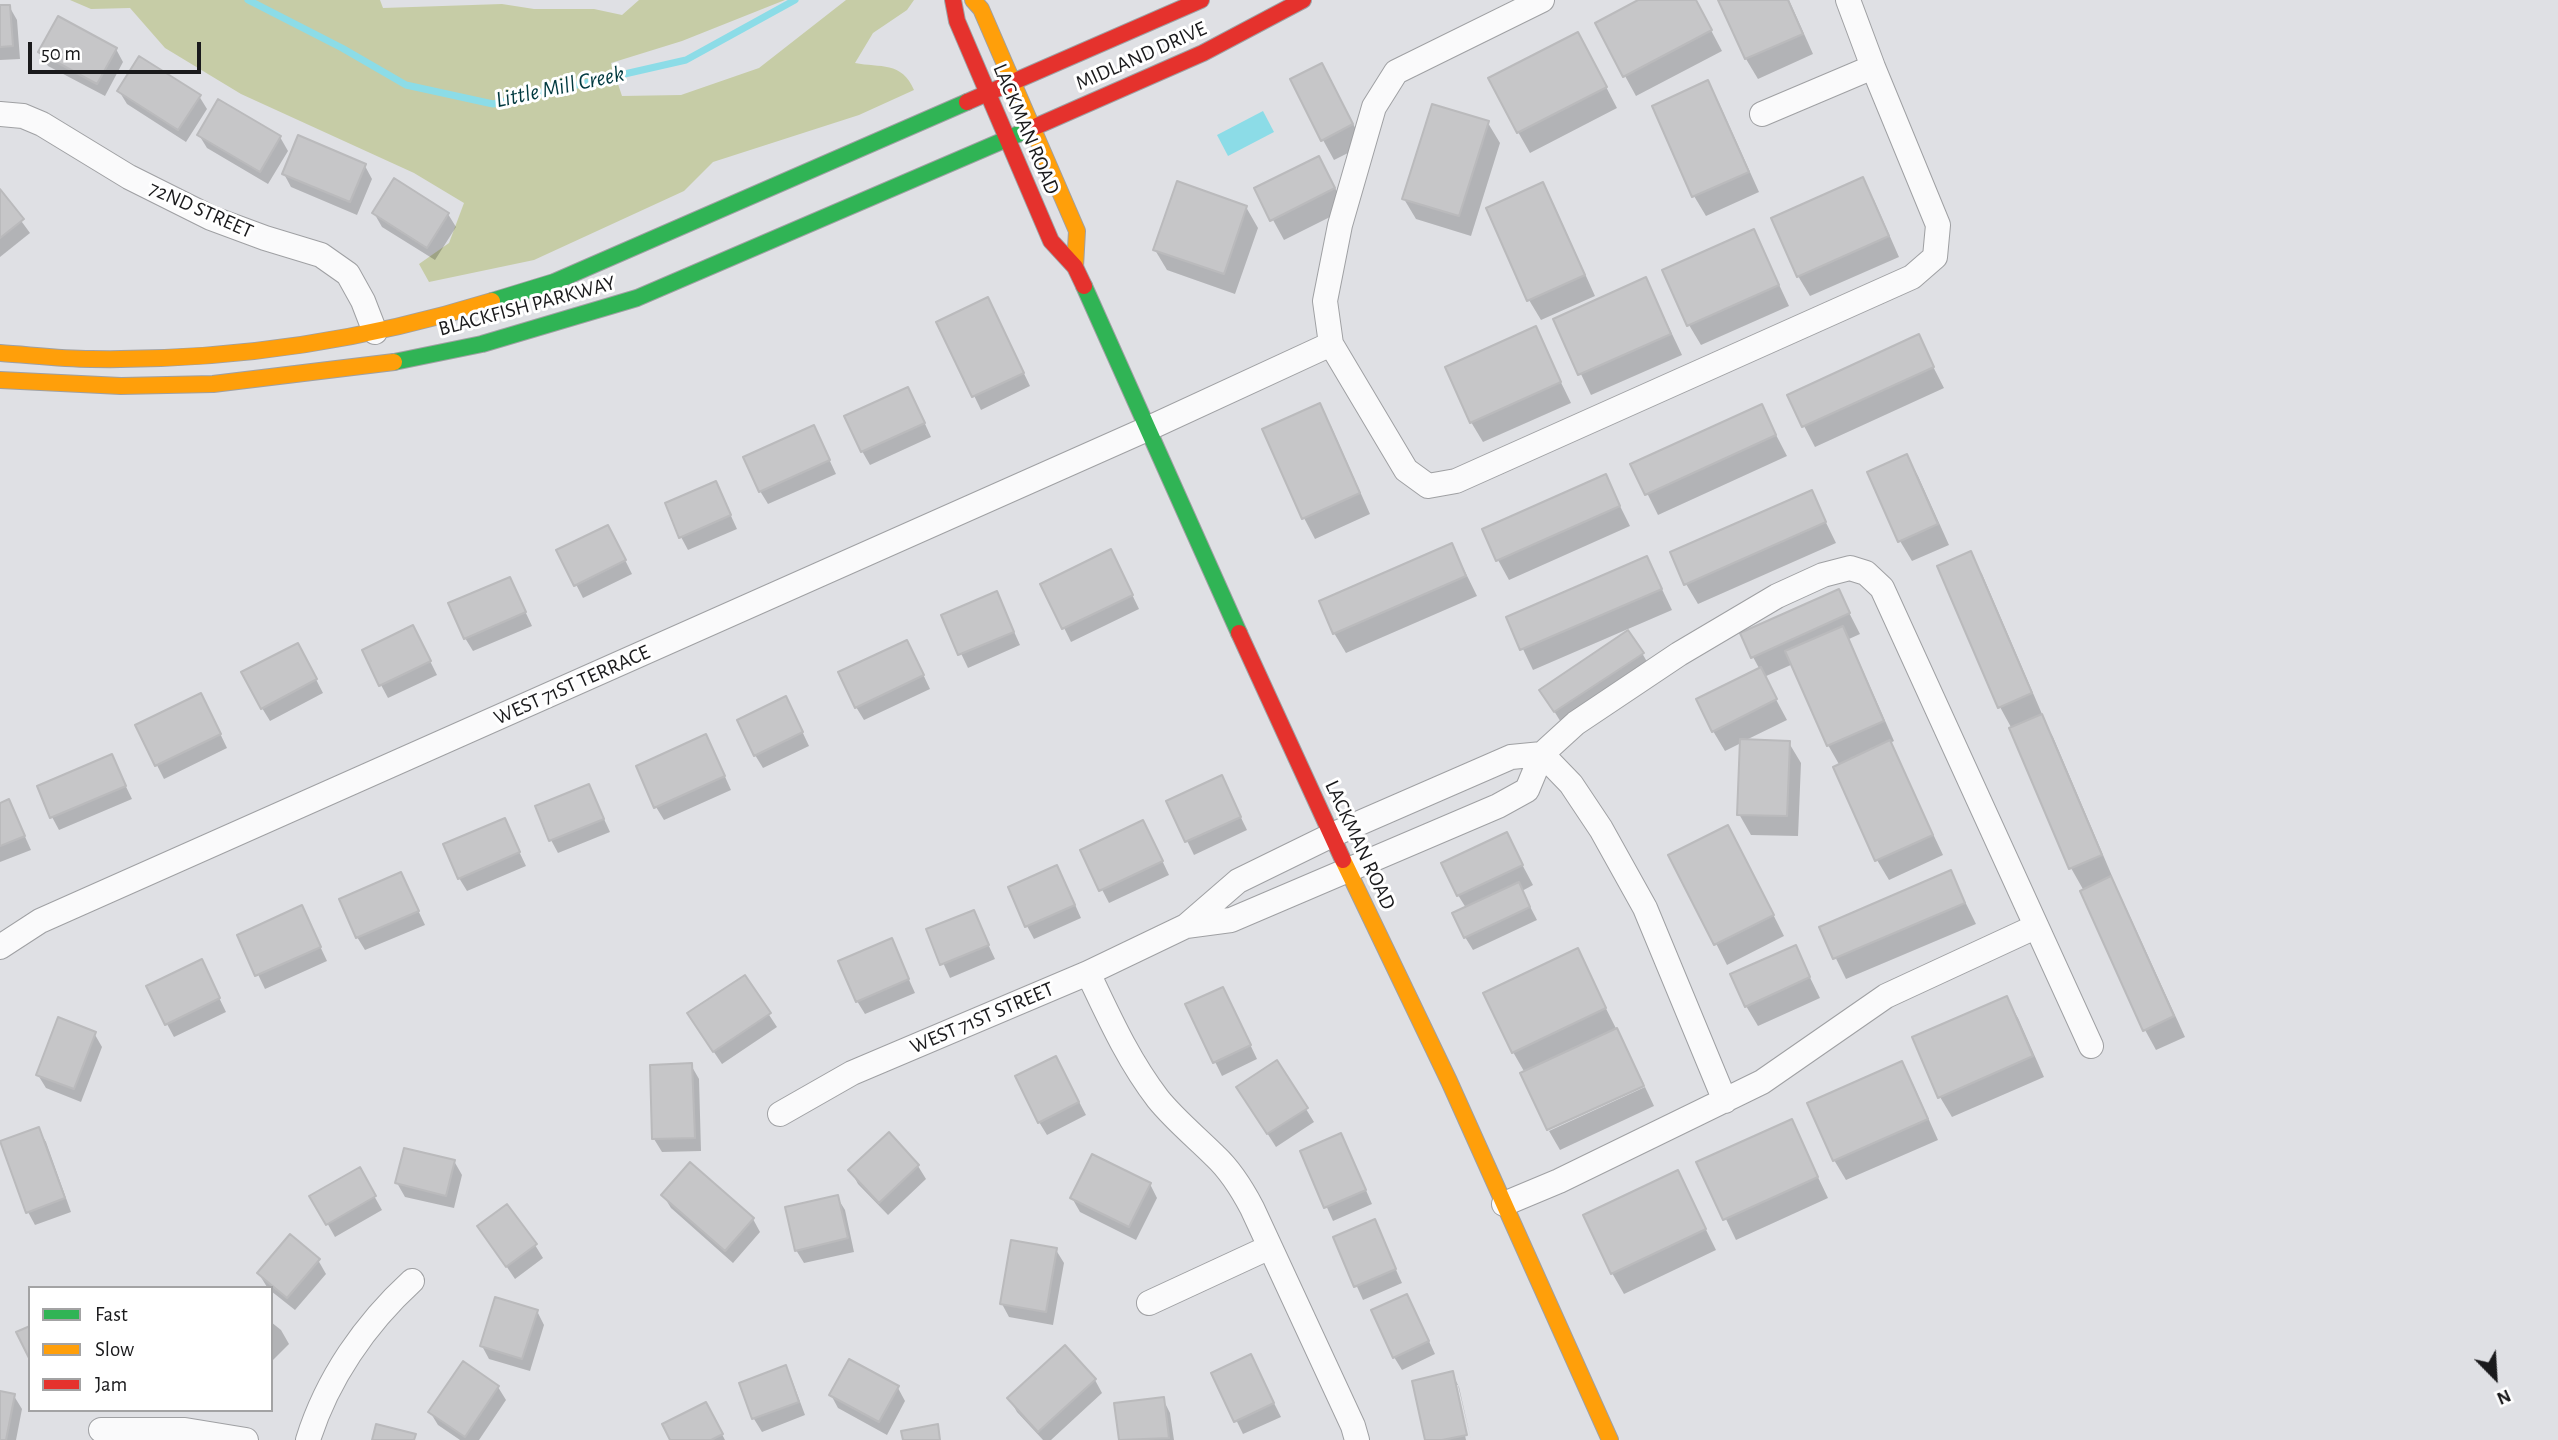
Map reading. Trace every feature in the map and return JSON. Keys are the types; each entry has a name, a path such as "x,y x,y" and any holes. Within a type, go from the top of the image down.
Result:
{"main road":[{"name":"LACKMAN ROAD","path":"953,0 957,21 1051,241 1075,267 1348,870 1450,1081 1610,1440"},
{"name":"LACKMAN ROAD","path":"972,0 981,9 1077,231 1075,267"},
{"name":"MIDLAND DRIVE","path":"1014,83 1201,0"},
{"name":"MIDLAND DRIVE","path":"1033,128 1203,53 1303,0"},
{"name":"BLACKFISH PARKWAY","path":"0,353 103,359 192,356 281,347 374,332 466,310 554,282 1014,83"},
{"name":"BLACKFISH PARKWAY","path":"0,380 121,386 213,384 400,361 482,344 637,298 1033,128"}],"street":[{"path":"1542,0 1396,72 1374,107 1340,225 1325,301 1331,344 1406,470 1428,486 1456,481 1912,277 1935,257 1938,225 1872,67 1848,0"},
{"path":"1762,114 1872,67"},
{"name":"72ND STREET","path":"0,114 23,116 42,124 129,177 211,218 321,255 348,274 363,301 374,332"},
{"name":"WEST 71ST TERRACE","path":"0,947 40,921 1147,429 1331,344"},
{"path":"1725,1101 1645,908 1601,829 1571,785 1542,754 1576,723 1679,654 1777,596 1823,575 1850,568 1866,573 1882,588 2091,1046"},
{"name":"WEST 71ST STREET","path":"780,1114 852,1073 1088,972 1186,926 1238,881 1332,835 1511,757 1542,754 1527,790 1498,806 1231,920 1186,926"},
{"path":"1504,1204 1550,1185 1762,1082 1886,996 2035,927"},
{"path":"1088,972 1129,1057 1160,1101 1217,1157 1238,1182 1353,1426 1357,1440"},
{"path":"1149,1303 1270,1247"},
{"path":"308,1440 315,1417 363,1332 385,1306 412,1282"},
{"path":"101,1430 185,1430 246,1440"}],"green space":[{"path":"70,0 380,0 383,8 502,4 534,9 594,9 622,15 639,0 785,0 682,41 611,63 622,96 681,95 759,68 846,0 914,0 907,10 873,33 855,63 897,70 914,90 859,115 713,162 684,191 534,260 429,282 419,264 449,243 464,203 414,173 241,94 165,48 130,8 91,9"}],"water":[{"path":"1263,111 1274,132 1228,156 1217,135"}],"building":[{"path":"1638,0 1696,0 1712,30 1623,77 1595,23"},
{"path":"1718,0 1788,0 1803,34 1745,59"},
{"path":"0,5 10,5 13,46 0,47"},
{"path":"58,16 117,48 97,84 38,52"},
{"path":"1578,32 1607,87 1517,133 1488,78"},
{"path":"139,56 201,95 178,130 117,91"},
{"path":"1322,63 1353,124 1321,141 1290,79"},
{"path":"1708,80 1749,172 1692,197 1652,106"},
{"path":"218,99 281,136 260,172 197,135"},
{"path":"1432,104 1489,121 1459,216 1402,199"},
{"path":"298,135 366,164 350,202 282,174"},
{"path":"1319,156 1335,188 1270,221 1254,188"},
{"path":"1863,177 1889,236 1797,277 1771,218"},
{"path":"394,178 449,213 427,248 372,213"},
{"path":"1177,181 1247,206 1224,274 1153,250"},
{"path":"1543,182 1585,275 1527,301 1486,208"},
{"path":"0,189 24,219 0,238"},
{"path":"1754,229 1779,285 1687,326 1662,270"},
{"path":"1646,277 1671,334 1578,375 1553,319"},
{"path":"988,297 1024,373 972,397 936,322"},
{"path":"1536,326 1561,382 1470,423 1445,367"},
{"path":"1919,334 1934,367 1802,427 1787,395"},
{"path":"908,387 925,423 861,452 844,416"},
{"path":"1320,403 1360,493 1302,519 1262,429"},
{"path":"1762,404 1776,435 1645,495 1630,464"},
{"path":"814,425 830,460 759,492 743,457"},
{"path":"1907,454 1938,524 1898,542 1867,472"},
{"path":"1606,474 1620,506 1496,561 1482,529"},
{"path":"716,481 731,515 679,538 665,503"},
{"path":"1812,490 1826,522 1684,585 1670,552"},
{"path":"608,525 626,560 574,586 556,550"},
{"path":"1452,543 1466,576 1333,634 1319,601"},
{"path":"1111,549 1133,595 1062,629 1040,584"},
{"path":"1971,551 2032,693 1998,708 1937,566"},
{"path":"1647,556 1662,589 1520,650 1506,617"},
{"path":"510,577 526,612 464,639 448,603"},
{"path":"1839,589 1850,613 1751,658 1740,633"},
{"path":"997,591 1014,632 958,655 941,615"},
{"path":"413,625 431,661 379,686 362,650"},
{"path":"1843,626 1884,721 1827,746 1785,651"},
{"path":"1628,630 1644,653 1554,712 1539,690"},
{"path":"907,640 924,675 855,708 838,672"},
{"path":"298,643 317,679 261,709 241,672"},
{"path":"1761,667 1777,699 1712,732 1696,699"},
{"path":"201,693 221,734 155,766 135,725"},
{"path":"786,696 803,732 754,756 737,720"},
{"path":"2042,714 2102,855 2069,869 2009,728"},
{"path":"706,734 725,776 654,808 636,766"},
{"path":"1740,739 1790,741 1787,816 1737,815"},
{"path":"1890,740 1933,835 1875,861 1833,767"},
{"path":"112,754 126,786 50,818 37,786"},
{"path":"1222,775 1241,817 1185,842 1166,801"},
{"path":"589,784 604,819 549,841 535,806"},
{"path":"9,799 25,836 0,846 0,803"},
{"path":"505,818 520,852 458,879 443,844"},
{"path":"1143,820 1163,861 1099,891 1080,850"},
{"path":"1728,825 1774,915 1714,945 1668,855"},
{"path":"1507,832 1523,865 1457,896 1441,863"},
{"path":"1057,865 1075,905 1025,927 1008,887"},
{"path":"1951,870 1965,903 1833,959 1819,927"},
{"path":"401,872 419,911 356,938 339,899"},
{"path":"2111,876 2174,1016 2143,1031 2080,891"},
{"path":"1519,882 1530,907 1464,938 1452,913"},
{"path":"302,905 321,947 255,976 237,935"},
{"path":"974,910 989,945 940,965 926,929"},
{"path":"892,938 909,979 856,1002 838,961"},
{"path":"1796,945 1810,977 1745,1007 1730,974"},
{"path":"1578,948 1606,1008 1512,1053 1483,993"},
{"path":"202,959 220,998 165,1025 146,986"},
{"path":"745,975 771,1013 713,1052 687,1013"},
{"path":"1223,987 1251,1045 1213,1063 1185,1004"},
{"path":"2007,996 2033,1056 1938,1098 1912,1037"},
{"path":"58,1017 96,1032 74,1089 36,1075"},
{"path":"1617,1028 1644,1086 1547,1130 1520,1073"},
{"path":"1056,1056 1079,1102 1038,1123 1015,1076"},
{"path":"1277,1060 1308,1108 1267,1134 1236,1087"},
{"path":"1902,1061 1928,1119 1833,1161 1807,1103"},
{"path":"692,1063 695,1138 652,1139 650,1065"},
{"path":"1792,1119 1818,1177 1723,1220 1696,1162"},
{"path":"39,1127 65,1198 26,1213 0,1141"},
{"path":"889,1132 919,1165 879,1203 848,1170"},
{"path":"1341,1133 1366,1190 1324,1208 1300,1151"},
{"path":"404,1148 455,1160 446,1196 395,1183"},
{"path":"1092,1154 1151,1183 1129,1227 1070,1198"},
{"path":"690,1162 754,1218 725,1251 661,1195"},
{"path":"360,1167 376,1196 326,1225 309,1196"},
{"path":"1678,1170 1706,1229 1611,1274 1583,1215"},
{"path":"838,1195 848,1238 795,1251 785,1207"},
{"path":"507,1204 537,1244 506,1267 477,1226"},
{"path":"1375,1219 1396,1269 1354,1287 1333,1237"},
{"path":"290,1234 320,1259 287,1298 257,1273"},
{"path":"1011,1240 1057,1248 1046,1312 1000,1304"},
{"path":"1407,1294 1429,1341 1393,1358 1371,1310"},
{"path":"495,1297 538,1310 522,1359 480,1346"},
{"path":"28,1327 28,1356 16,1332"},
{"path":"1065,1345 1096,1379 1038,1432 1007,1398"},
{"path":"1251,1354 1274,1403 1234,1422 1211,1373"},
{"path":"849,1359 899,1386 879,1422 829,1395"},
{"path":"463,1361 499,1386 465,1437 428,1412"},
{"path":"786,1365 799,1402 752,1419 739,1383"},
{"path":"1453,1371 1467,1435 1425,1440 1412,1381"},
{"path":"0,1391 15,1394 6,1440 0,1440"},
{"path":"1164,1397 1169,1438 1119,1440 1114,1403"},
{"path":"706,1402 723,1434 711,1440 670,1440 662,1424"},
{"path":"376,1424 416,1434 414,1440 372,1440"},
{"path":"938,1424 940,1440 903,1440 901,1431"}],"waterway":[{"name":"Little Mill Creek","path":"248,0 342,48 406,85 493,104 686,60 795,0"}],"traffic: fast":[{"path":"492,301 554,282 967,102"},
{"path":"394,362 482,344 637,298 1037,126"},
{"path":"1084,286 1239,633"}],"traffic: slow":[{"path":"973,0 981,9 1077,231 1075,267"},
{"path":"0,353 57,358 142,359 244,352 294,346 394,327 492,301"},
{"path":"0,380 121,386 213,384 394,362"},
{"path":"1343,860 1449,1081 1610,1440"}],"traffic: jam":[{"path":"953,0 957,21 1051,241 1075,267 1084,286"},
{"path":"967,102 1201,0"},
{"path":"1037,126 1203,53 1303,0"},
{"path":"1239,633 1343,860"}]}
